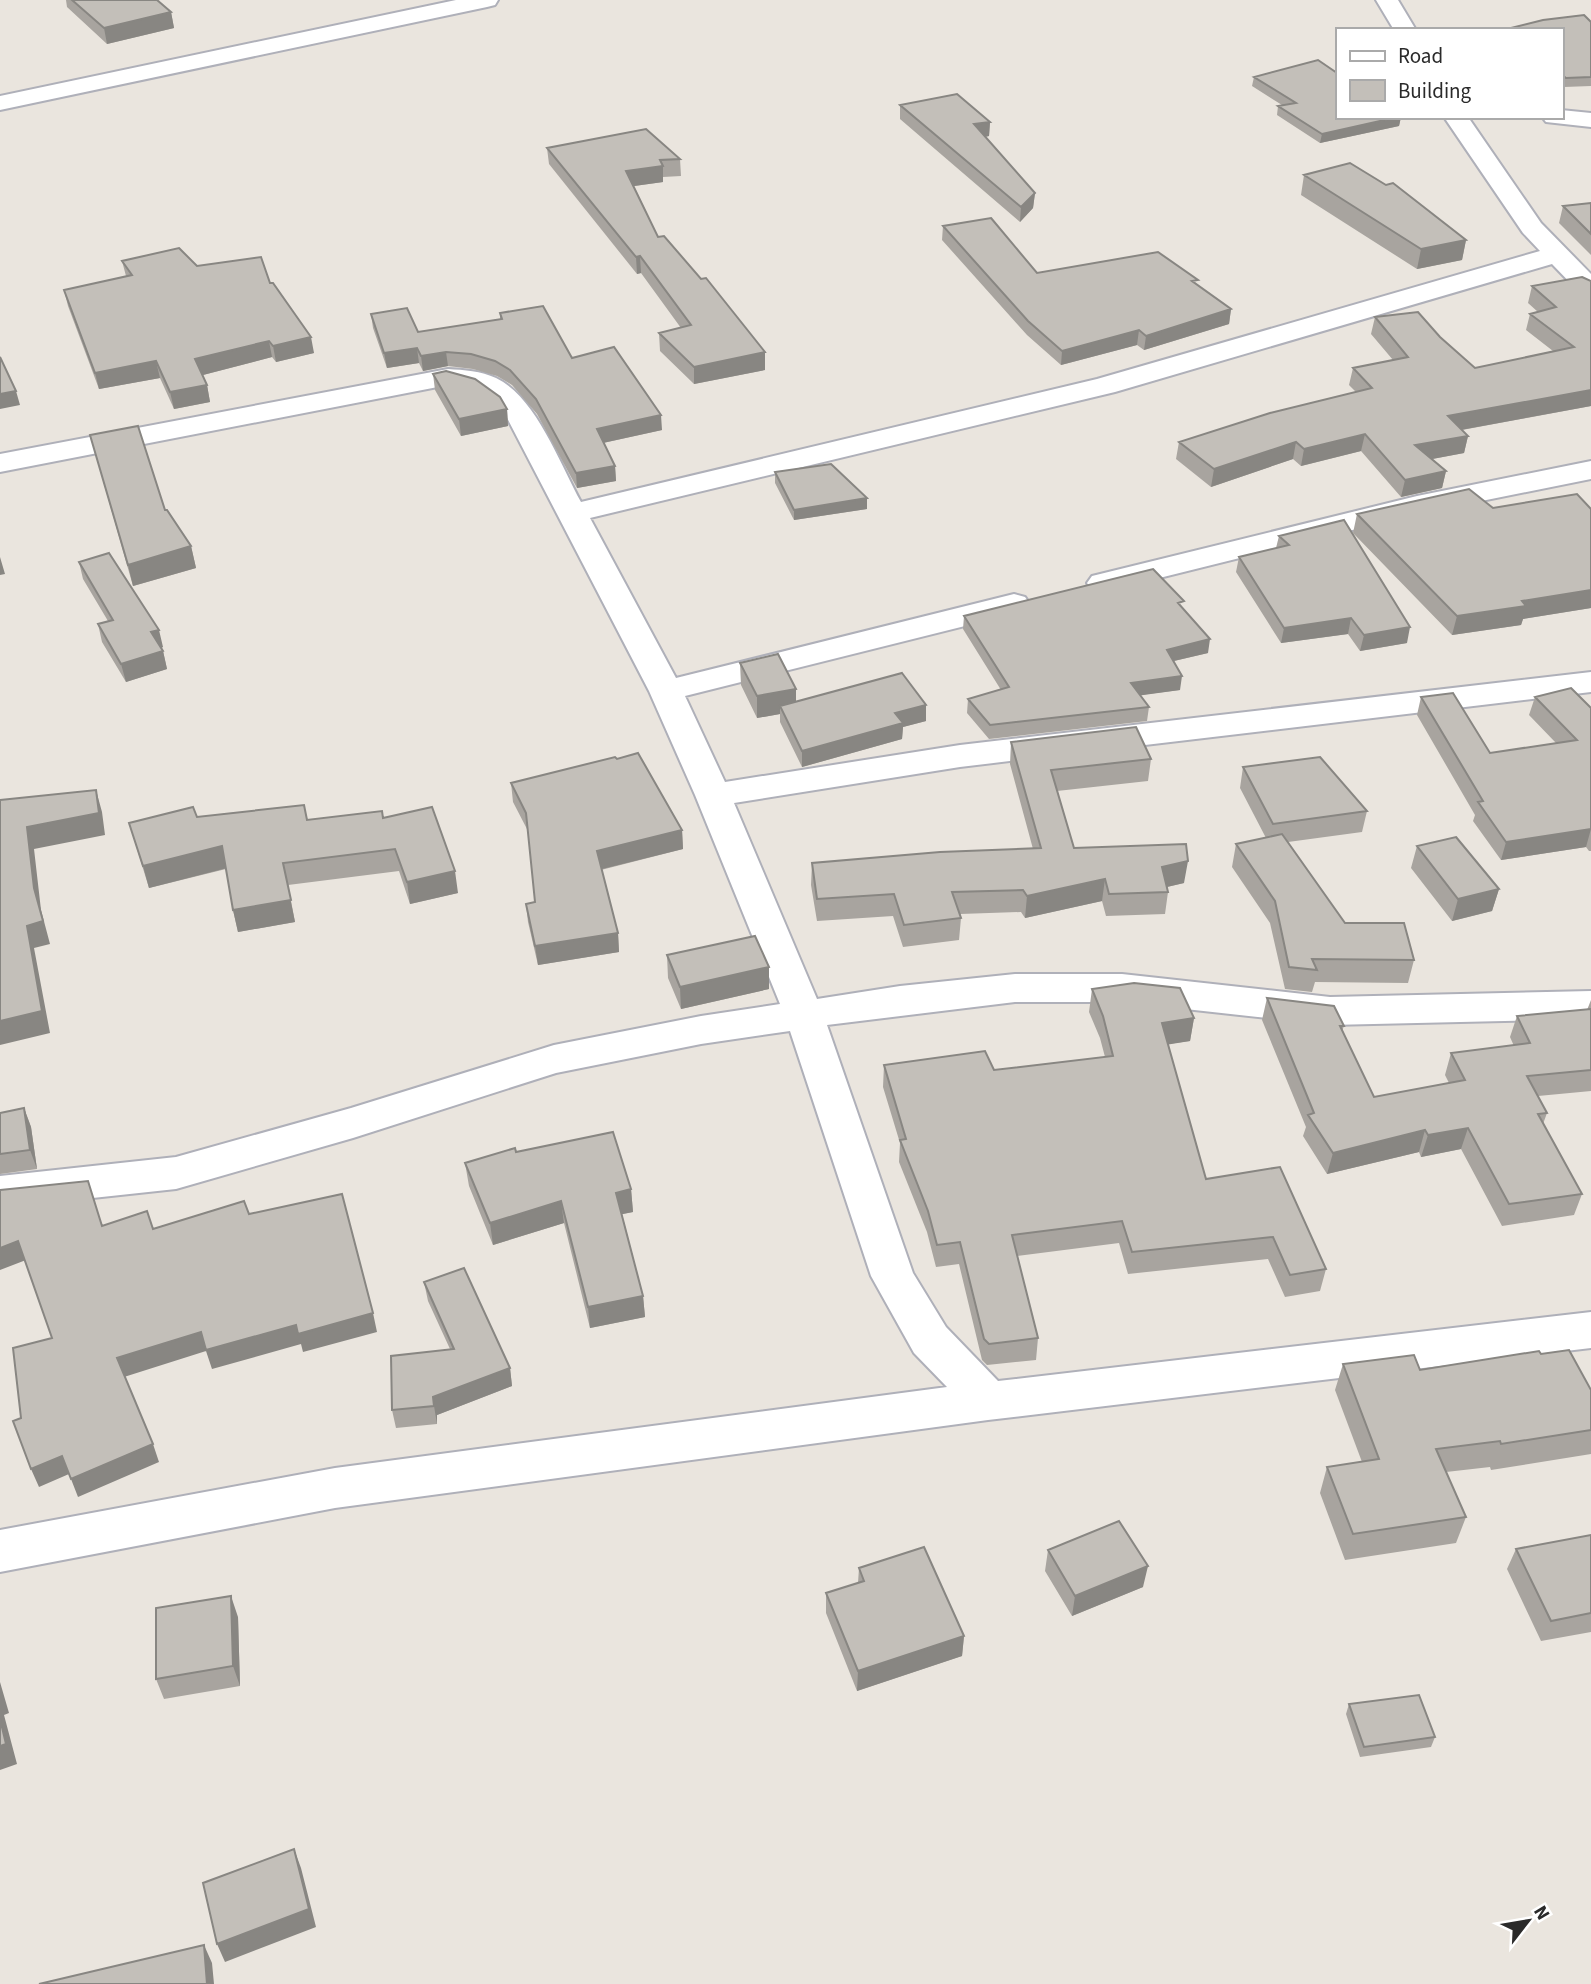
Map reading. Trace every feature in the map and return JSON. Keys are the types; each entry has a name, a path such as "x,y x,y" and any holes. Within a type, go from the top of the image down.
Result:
{"street":[{"path":"0,103 487,0"},
{"path":"1387,0 1404,28"},
{"path":"1563,118 1591,120"},
{"path":"1457,119 1532,228 1591,289"},
{"path":"572,513 1105,386 1557,254"},
{"path":"0,463 448,377 477,379 494,386 516,408 666,691 713,794 804,1015 893,1276 930,1340 988,1401"},
{"path":"666,691 1417,505 1591,471"},
{"path":"713,794 960,756 1591,682"},
{"path":"0,1192 176,1173 353,1123 554,1059 701,1030 1015,988 1122,988 1330,1011 1591,1005"},
{"path":"0,1550 335,1488 988,1401 1591,1330"}],"building":[{"path":"72,0 157,0 171,12 104,28"},
{"path":"1584,15 1591,22 1591,77 1566,78 1563,76 1563,28 1511,28 1543,20"},
{"path":"1318,60 1336,72 1336,119 1389,119 1322,134 1278,106 1296,103 1254,77"},
{"path":"957,94 990,122 974,124 1035,193 1021,207 900,105"},
{"path":"646,129 680,159 660,160 663,166 626,171 658,237 664,236 701,279 706,278 765,352 694,367 659,333 691,325 640,256 636,257 547,148"},
{"path":"1350,163 1386,185 1393,183 1466,240 1421,249 1304,175"},
{"path":"1591,203 1591,234 1563,206"},
{"path":"991,218 1037,273 1158,252 1198,280 1192,281 1231,309 1146,336 1139,330 1062,351 1028,321 943,226"},
{"path":"179,248 197,266 261,257 270,283 273,283 311,337 273,346 269,341 195,359 207,385 170,392 156,361 95,373 64,290 132,275 122,261"},
{"path":"1582,277 1591,281 1591,390 1448,416 1468,436 1415,445 1446,471 1405,480 1365,434 1304,449 1296,442 1214,469 1179,442 1270,413 1372,388 1353,368 1408,357 1375,317 1418,312 1440,337 1475,368 1574,347 1530,314 1556,307 1532,286"},
{"path":"543,306 572,358 614,347 661,415 597,429 615,466 576,473 536,399 510,370 495,361 471,354 446,352 421,356 417,348 384,353 371,314 407,308 418,332 502,319 500,313"},
{"path":"0,357 16,391 0,394"},
{"path":"446,371 475,379 500,397 507,409 459,419 433,374"},
{"path":"138,426 165,510 191,546 128,565 90,435"},
{"path":"831,464 867,498 794,510 775,472"},
{"path":"1469,489 1493,508 1577,494 1591,509 1591,590 1522,601 1526,606 1457,616 1357,514"},
{"path":"1344,520 1410,627 1364,635 1351,618 1284,628 1239,557 1289,545 1279,536"},
{"path":"109,553 159,630 151,632 163,651 121,664 98,624 113,620 79,562"},
{"path":"1153,569 1184,601 1178,603 1210,639 1167,650 1182,676 1131,683 1149,707 990,725 968,699 1009,687 964,616"},
{"path":"778,654 796,689 757,696 740,663"},
{"path":"902,673 926,705 895,713 903,723 802,751 780,706"},
{"path":"1571,688 1591,708 1591,829 1506,842 1478,802 1483,801 1421,697 1453,693 1490,753 1577,740 1535,697"},
{"path":"1136,727 1151,759 1051,770 1074,848 1186,844 1188,861 1162,867 1168,892 1109,894 1105,879 1027,896 1023,890 952,892 961,918 904,925 894,894 817,899 812,863 940,852 1041,848 1011,742"},
{"path":"638,753 682,830 597,851 618,933 535,946 526,904 535,902 526,813 511,783"},
{"path":"1320,757 1367,811 1273,824 1243,767"},
{"path":"96,790 99,813 27,827 34,888 43,921 27,926 42,1011 0,1021 0,800"},
{"path":"304,805 307,820 382,811 383,818 432,807 455,871 407,882 395,849 283,863 291,900 233,910 222,846 143,866 129,823 193,807 197,817"},
{"path":"1282,834 1345,923 1404,923 1414,960 1312,959 1317,970 1289,967 1275,901 1236,844"},
{"path":"1456,837 1499,889 1458,899 1417,846"},
{"path":"755,936 769,967 680,987 667,955"},
{"path":"1134,983 1180,988 1194,1018 1162,1023 1206,1179 1280,1167 1326,1269 1290,1275 1273,1237 1132,1252 1122,1221 1012,1235 1038,1338 989,1344 984,1339 960,1242 937,1245 928,1211 900,1140 906,1139 884,1065 985,1051 994,1070 1113,1056 1103,1016 1092,989"},
{"path":"1267,998 1334,1006 1344,1026 1340,1026 1374,1097 1465,1080 1451,1053 1530,1043 1517,1016 1591,1009 1591,1070 1527,1076 1547,1113 1538,1114 1582,1194 1509,1204 1468,1128 1428,1135 1425,1130 1333,1153 1308,1115 1314,1113"},
{"path":"24,1108 30,1150 0,1154 0,1113"},
{"path":"613,1132 631,1189 616,1193 643,1296 588,1307 561,1201 490,1223 465,1163 515,1148 516,1152"},
{"path":"88,1181 102,1226 147,1211 153,1229 244,1201 249,1214 342,1194 373,1313 298,1334 296,1325 206,1350 201,1332 117,1358 153,1444 71,1479 62,1456 31,1469 13,1421 21,1418 13,1348 52,1338 18,1241 0,1248 0,1190"},
{"path":"464,1268 510,1368 433,1397 434,1406 392,1410 391,1356 454,1349 424,1282"},
{"path":"1569,1350 1591,1390 1591,1430 1501,1444 1500,1441 1436,1449 1466,1517 1353,1534 1327,1467 1379,1459 1343,1364 1414,1355 1420,1370 1539,1351 1541,1354"},
{"path":"1119,1521 1148,1566 1075,1596 1048,1550"},
{"path":"1591,1535 1591,1613 1551,1621 1516,1549"},
{"path":"924,1547 964,1636 858,1671 826,1593 864,1581 859,1568"},
{"path":"231,1596 233,1666 156,1679 156,1608"},
{"path":"1419,1695 1435,1737 1364,1747 1349,1704"},
{"path":"0,1719 6,1744 0,1746"},
{"path":"294,1849 309,1909 217,1944 203,1883"},
{"path":"204,1945 207,1984 39,1984"}]}
